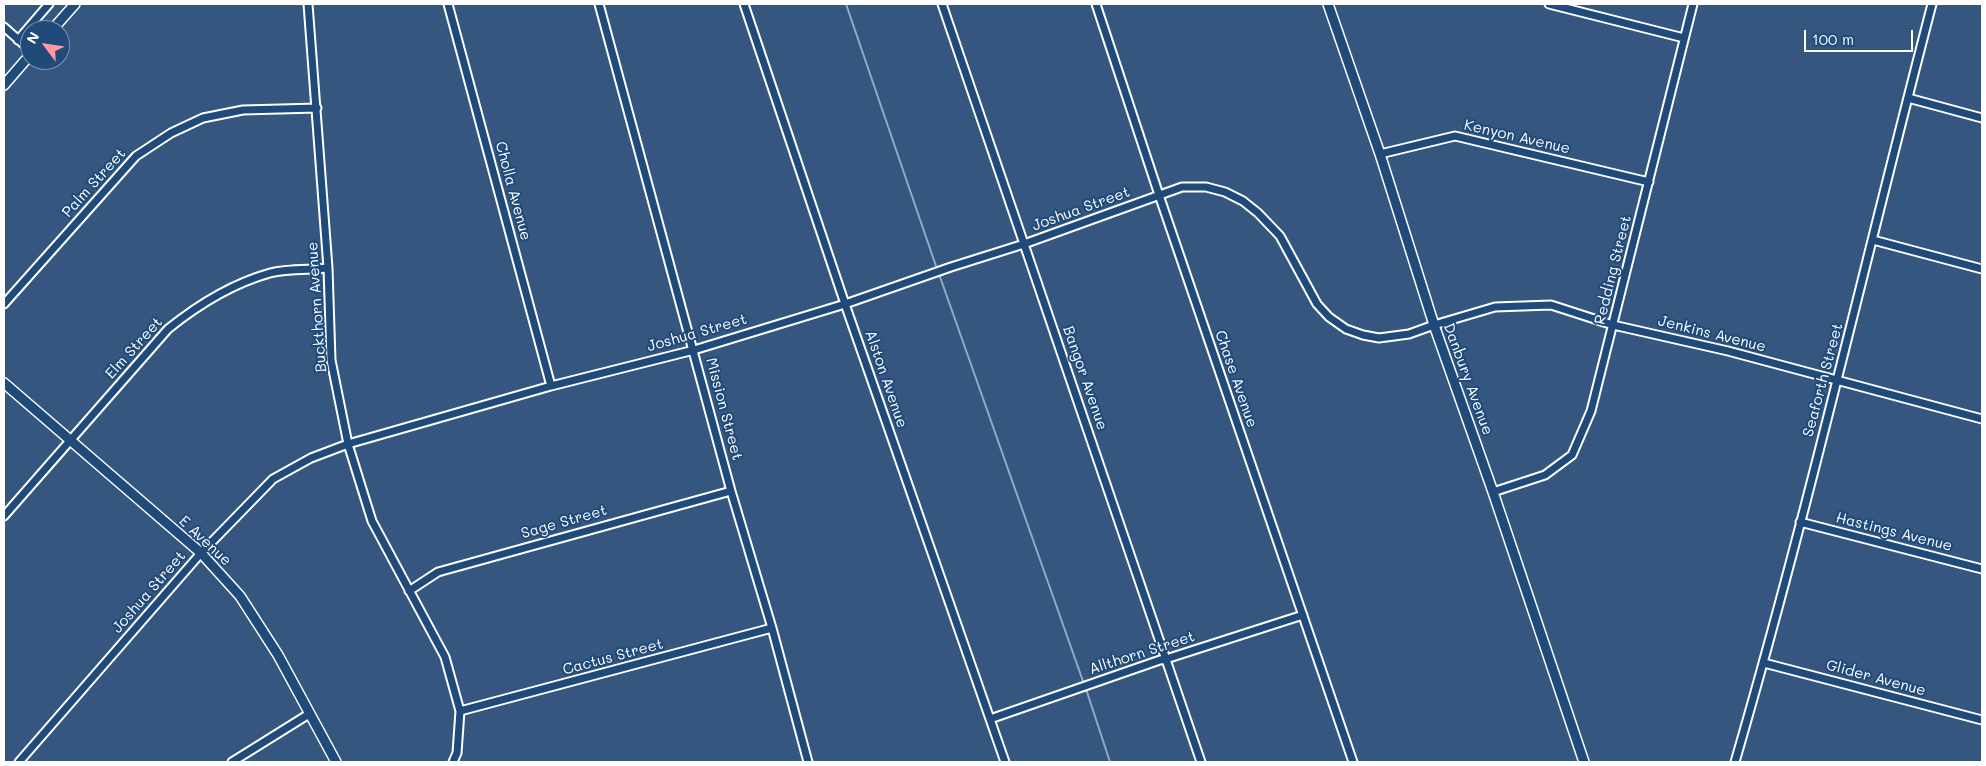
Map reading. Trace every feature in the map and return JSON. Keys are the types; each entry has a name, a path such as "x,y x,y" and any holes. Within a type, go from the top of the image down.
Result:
{"street":[{"path":"4,27 18,40 49,4"},
{"path":"61,20 75,4"},
{"name":"Buckthorn Avenue","path":"308,4 328,268 331,360 348,444 372,521 445,657 460,711 456,753 453,762"},
{"name":"Cholla Avenue","path":"448,4 551,386"},
{"name":"Mission Street","path":"600,4 731,490 772,628 808,762"},
{"name":"Alston Avenue","path":"744,4 845,304 1005,762"},
{"name":"Bangor Avenue","path":"942,4 1201,762"},
{"name":"Chase Avenue","path":"1096,4 1353,762"},
{"name":"Danbury Avenue","path":"1328,4 1380,154 1434,325 1494,492 1584,762"},
{"path":"1548,4 1684,38"},
{"name":"Redding Street","path":"1494,492 1545,475 1572,455 1591,411 1693,4"},
{"name":"Seaforth Street","path":"1735,762 1764,663 1874,240 1932,4"},
{"path":"4,85 20,67"},
{"path":"1908,98 1982,118"},
{"name":"Palm Street","path":"4,304 136,156 171,133 203,118 243,110 317,108"},
{"name":"Kenyon Avenue","path":"1380,154 1455,136 1649,182"},
{"name":"Joshua Street","path":"19,762 201,553 273,479 311,458 348,444 551,386 694,350 845,304 1024,244 1182,187 1206,187 1225,192 1243,201 1280,236 1317,304 1346,329 1379,338 1409,334 1434,325"},
{"path":"1874,240 1982,269"},
{"name":"Elm Street","path":"4,516 168,329 196,306 229,287 272,272 328,268"},
{"name":"Jenkins Avenue","path":"1434,325 1495,307 1551,305 1613,325 1728,351 1982,419"},
{"name":"E Avenue","path":"4,383 201,553 240,596 278,655 336,762"},
{"name":"Sage Street","path":"409,591 438,572 582,530 731,490"},
{"name":"Hastings Avenue","path":"1800,522 1982,569"},
{"name":"Allthorn Street","path":"990,719 1160,660 1303,615"},
{"name":"Cactus Street","path":"460,711 772,628"},
{"name":"Glider Avenue","path":"1764,663 1982,720"},
{"path":"232,762 309,714"}],"waterway":[{"path":"846,4 937,269"},
{"path":"939,274 1084,684"},
{"path":"1086,689 1110,762"}]}
